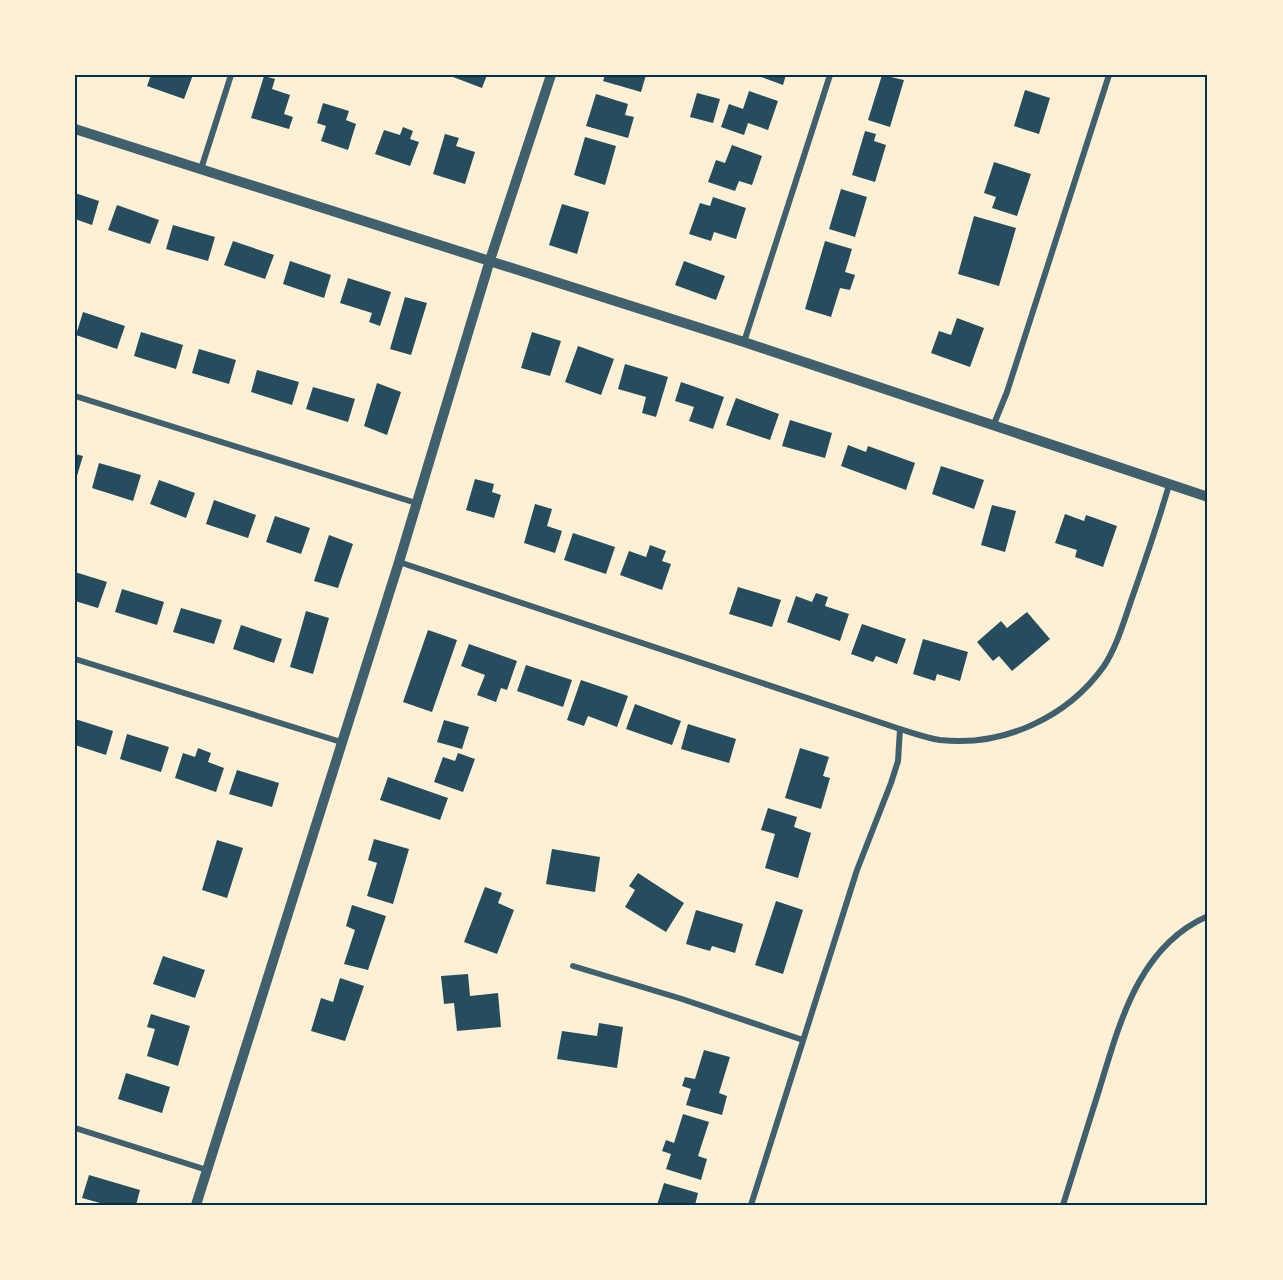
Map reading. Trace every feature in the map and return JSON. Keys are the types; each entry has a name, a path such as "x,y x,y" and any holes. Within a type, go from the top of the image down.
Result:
{"street":[{"path":"201,169 231,75"},
{"path":"196,1205 399,562 490,260 551,75"},
{"path":"744,342 830,75"},
{"path":"994,424 1011,380 1109,75"},
{"path":"75,129 744,342 1208,497"},
{"path":"75,396 416,503"},
{"path":"399,562 900,729 938,740 986,739 1029,727 1050,716 1071,702 1104,665 1116,644 1169,485"},
{"path":"75,659 341,742"},
{"path":"751,1205 857,870 898,761 900,729"},
{"path":"1063,1205 1119,1024 1133,990 1163,948 1183,930 1208,916"},
{"path":"573,966 682,999 803,1040"},
{"path":"75,1128 207,1170"}],"building":[{"path":"151,75 193,75 184,99 147,86"},
{"path":"453,75 487,75 482,88 453,77"},
{"path":"605,75 646,75 641,92 603,81"},
{"path":"756,75 786,75 783,85"},
{"path":"882,75 904,80 890,127 868,120"},
{"path":"264,76 275,79 272,89 290,95 284,114 293,117 289,129 251,118"},
{"path":"1025,90 1050,98 1039,134 1014,126"},
{"path":"749,91 778,101 768,130 748,123 744,135 721,127 729,104 743,109"},
{"path":"697,93 720,99 713,123 690,117"},
{"path":"596,94 628,104 625,115 634,117 628,138 586,126"},
{"path":"323,103 349,111 346,120 356,124 348,150 321,141 326,126 317,123"},
{"path":"403,127 413,131 410,139 419,142 410,166 375,154 384,130 400,135"},
{"path":"865,131 876,134 874,141 886,145 875,182 852,175"},
{"path":"445,134 459,138 456,146 475,152 465,184 433,174"},
{"path":"585,137 616,146 605,185 574,175"},
{"path":"732,145 762,156 752,185 739,181 735,191 708,182 716,160 725,163"},
{"path":"994,162 1031,174 1017,216 992,208 996,197 984,193"},
{"path":"841,189 867,197 855,237 829,229"},
{"path":"75,193 99,201 92,225 75,219"},
{"path":"713,197 746,208 736,239 714,232 711,241 689,234 700,203 710,206"},
{"path":"562,204 589,212 577,254 549,245"},
{"path":"117,205 159,220 150,244 108,230"},
{"path":"974,216 1016,228 999,286 958,274"},
{"path":"173,225 215,237 208,261 166,249"},
{"path":"233,241 274,255 265,279 224,265"},
{"path":"825,241 852,249 845,272 855,275 850,290 840,288 831,317 805,309"},
{"path":"290,261 331,275 324,298 283,284"},
{"path":"684,261 725,276 716,300 675,285"},
{"path":"348,278 391,292 380,326 369,322 372,313 340,303"},
{"path":"405,297 427,303 411,355 390,349"},
{"path":"83,312 125,326 117,349 76,335"},
{"path":"957,318 984,328 970,367 931,353 939,331 951,335"},
{"path":"141,332 183,345 176,369 134,356"},
{"path":"532,332 561,341 550,376 521,368"},
{"path":"578,346 614,359 601,395 565,382"},
{"path":"199,349 236,360 229,384 192,373"},
{"path":"625,364 668,377 656,417 642,413 646,397 618,389"},
{"path":"257,370 299,382 292,405 251,392"},
{"path":"681,382 724,397 713,429 689,421 694,407 675,401"},
{"path":"377,383 401,392 387,435 364,426"},
{"path":"313,387 355,399 348,422 306,409"},
{"path":"736,398 779,414 770,440 726,425"},
{"path":"790,420 832,433 825,458 782,446"},
{"path":"848,445 866,452 868,446 915,463 906,490 841,466"},
{"path":"75,454 83,456 76,479 75,479"},
{"path":"99,463 141,475 133,501 92,488"},
{"path":"941,466 984,480 974,509 932,494"},
{"path":"475,479 494,484 492,492 501,495 494,518 466,510"},
{"path":"159,480 195,493 186,518 150,504"},
{"path":"214,500 256,515 248,538 206,524"},
{"path":"535,504 552,509 547,526 562,531 555,553 524,543"},
{"path":"992,505 1016,511 1005,552 981,545"},
{"path":"1065,514 1084,521 1086,515 1117,526 1103,567 1075,557 1077,550 1055,543"},
{"path":"275,516 310,528 301,554 266,542"},
{"path":"573,533 615,547 606,574 564,560"},
{"path":"329,535 353,544 338,588 314,581"},
{"path":"650,545 666,551 662,561 671,564 662,590 620,575 629,551 646,557"},
{"path":"75,572 107,582 98,608 75,601"},
{"path":"738,587 781,600 772,627 729,614"},
{"path":"122,589 164,602 157,625 115,612"},
{"path":"816,593 828,597 825,606 849,614 840,641 787,622 796,596 812,602"},
{"path":"181,608 222,620 214,644 173,632"},
{"path":"306,611 329,618 313,674 290,667"},
{"path":"1027,612 1050,639 1012,671 999,656 993,661 977,642 1001,621 1007,628"},
{"path":"862,624 906,639 897,664 876,656 873,662 851,654"},
{"path":"241,625 282,639 274,663 233,649"},
{"path":"428,630 457,640 432,712 403,702"},
{"path":"923,639 968,652 960,681 937,674 935,681 913,674"},
{"path":"469,644 517,661 507,690 501,688 496,702 477,695 485,675 461,666"},
{"path":"526,665 572,680 563,707 517,691"},
{"path":"581,680 628,696 617,727 588,716 584,726 567,720"},
{"path":"635,704 681,721 672,745 626,729"},
{"path":"75,719 113,731 106,755 75,745"},
{"path":"444,720 469,727 462,749 437,742"},
{"path":"688,724 736,739 729,763 681,749"},
{"path":"127,734 169,747 161,772 120,759"},
{"path":"198,748 211,753 208,762 224,768 216,792 175,778 183,753 195,757"},
{"path":"800,748 829,757 823,776 830,778 821,809 785,798"},
{"path":"458,753 475,759 463,792 434,782 443,757 455,761"},
{"path":"237,770 279,783 272,807 229,794"},
{"path":"388,777 448,798 440,820 380,800"},
{"path":"768,808 797,817 794,827 811,833 798,878 765,868 775,834 761,830"},
{"path":"374,839 409,849 393,904 367,896 377,863 368,860"},
{"path":"217,840 243,848 227,898 202,890"},
{"path":"552,849 600,857 595,892 546,884"},
{"path":"638,873 684,903 666,932 625,907 635,890 629,886"},
{"path":"485,887 502,893 498,903 514,910 497,954 464,942"},
{"path":"776,901 803,910 783,974 755,965"},
{"path":"352,905 386,916 368,970 344,964 355,930 346,926"},
{"path":"696,910 743,924 735,953 712,946 710,951 686,944"},
{"path":"163,956 205,970 195,998 153,984"},
{"path":"468,974 470,996 498,993 501,1027 457,1031 454,1003 444,1004 441,976"},
{"path":"340,978 364,986 345,1041 311,1031 321,998 333,1002"},
{"path":"151,1014 190,1026 178,1066 147,1056 155,1029 147,1027"},
{"path":"599,1023 623,1027 617,1068 557,1059 562,1031 597,1036"},
{"path":"704,1050 730,1057 719,1093 727,1096 722,1115 686,1105 691,1089 682,1086 685,1077 695,1079"},
{"path":"126,1073 170,1087 162,1113 118,1099"},
{"path":"683,1114 709,1122 698,1156 707,1159 701,1180 666,1169 671,1154 662,1151 666,1140 674,1143"},
{"path":"89,1175 140,1190 136,1205 100,1205 100,1203 82,1198"},
{"path":"664,1183 698,1193 695,1205 657,1205"}]}
